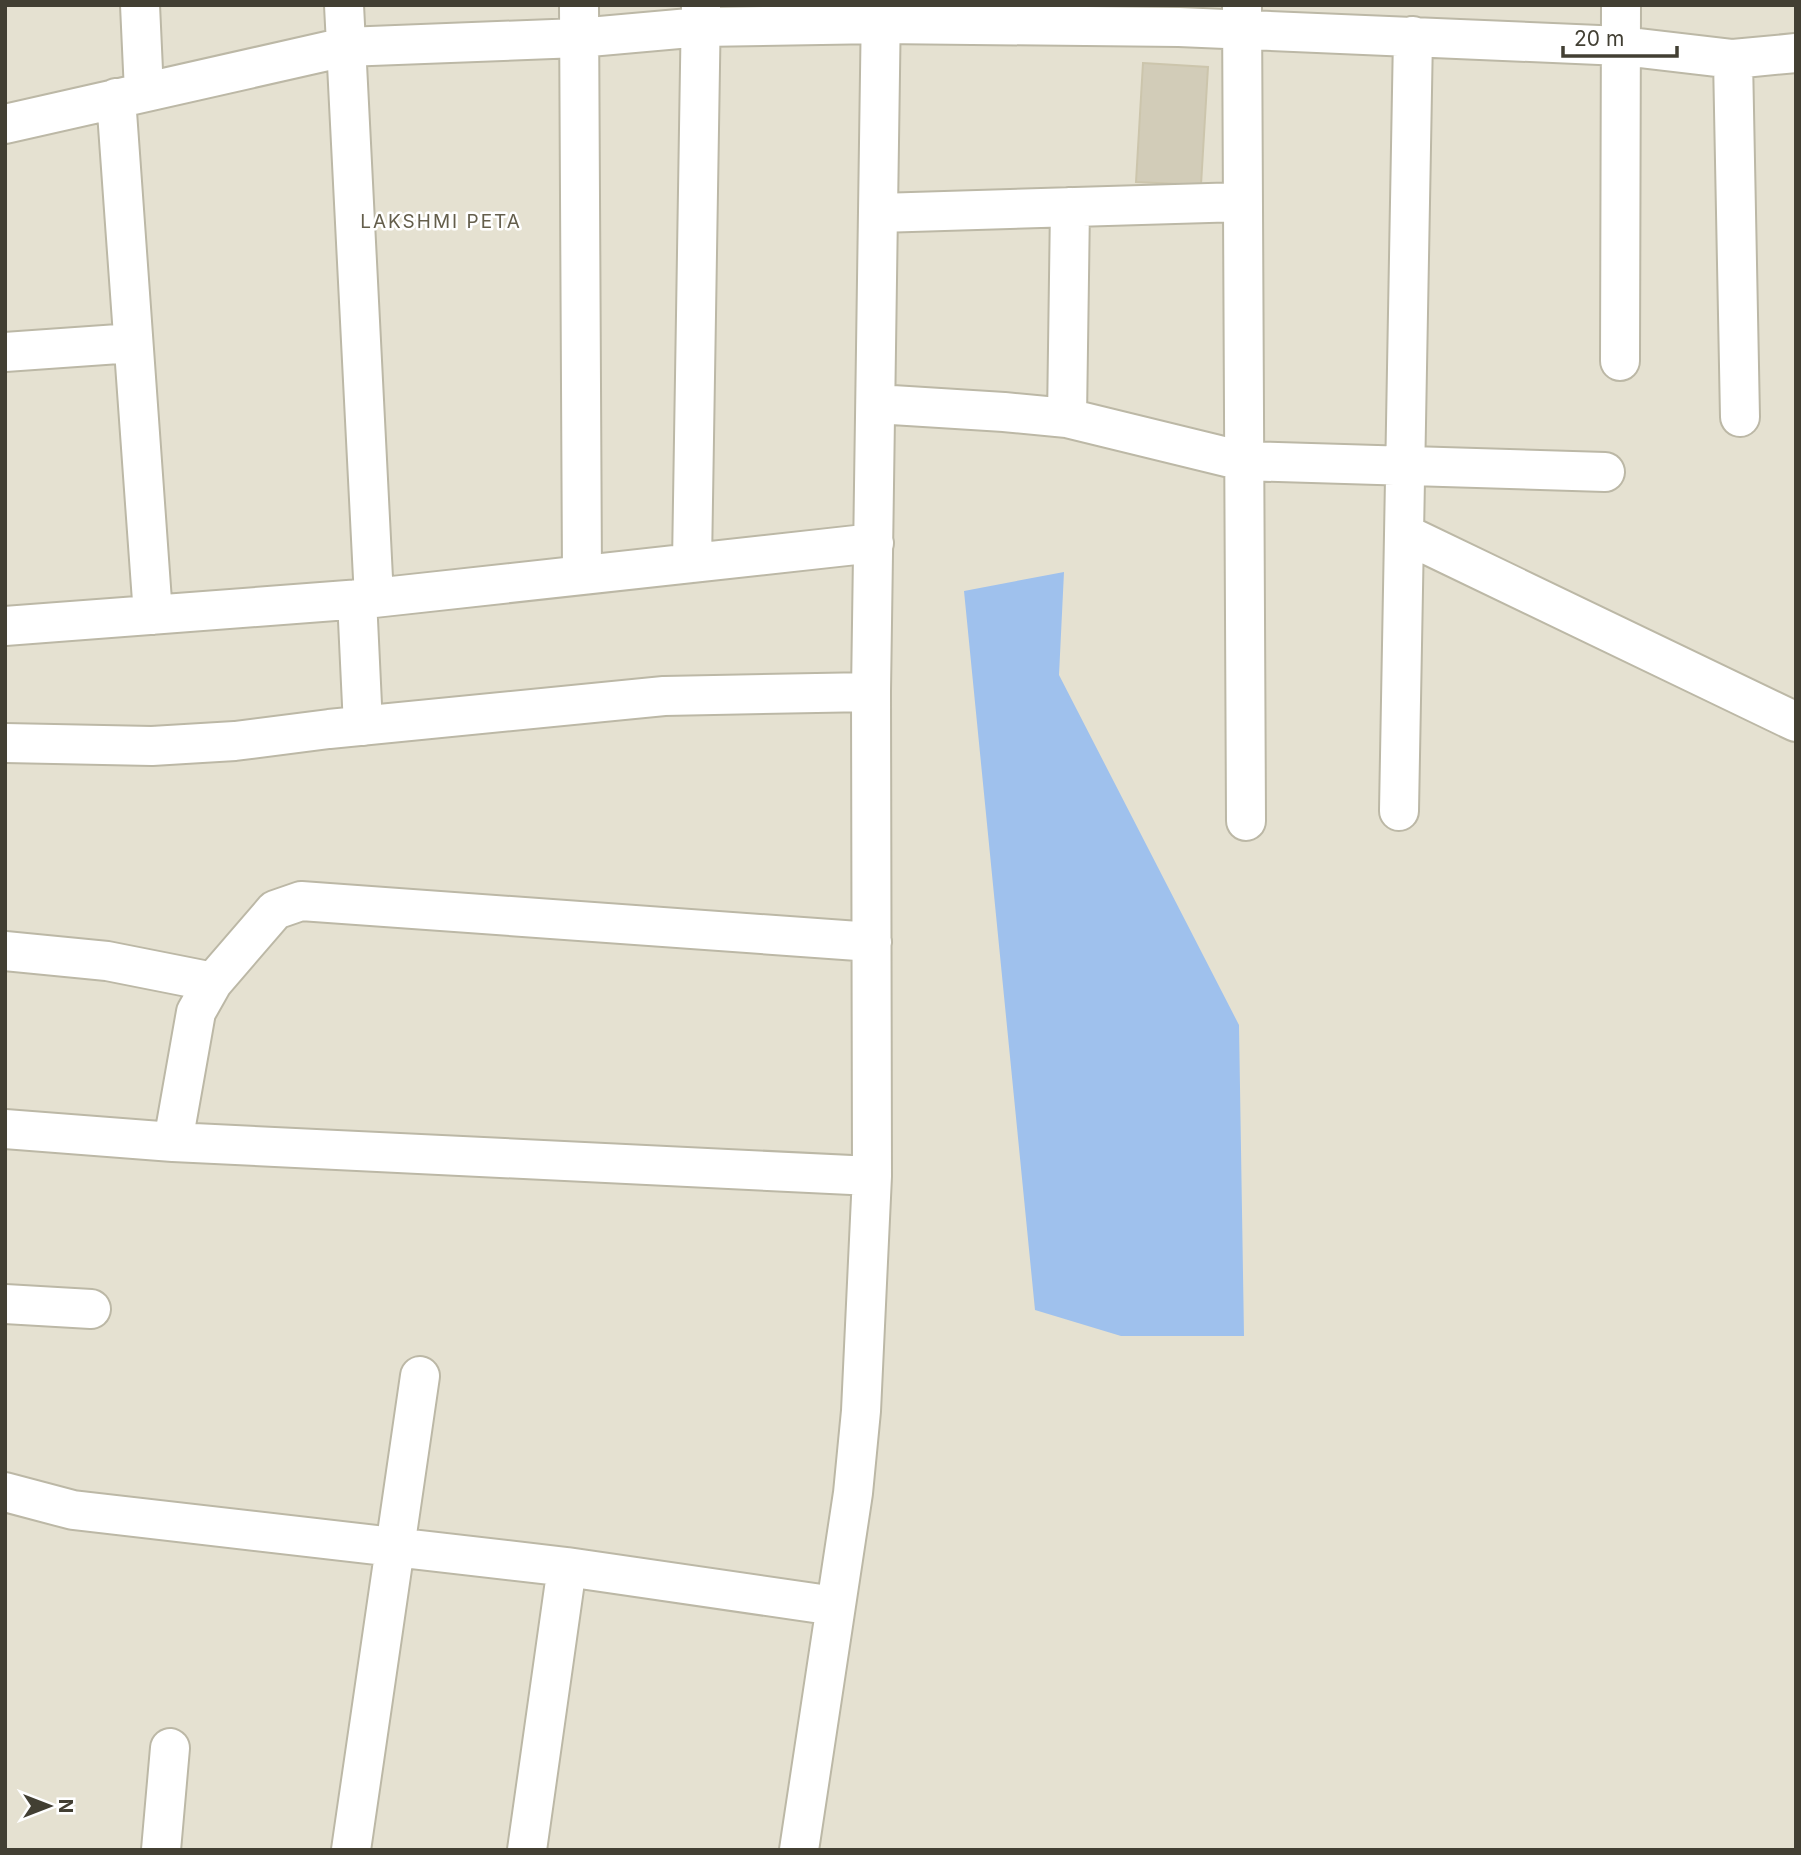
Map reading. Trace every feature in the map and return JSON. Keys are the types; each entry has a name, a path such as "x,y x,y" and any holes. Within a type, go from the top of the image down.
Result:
{"street":[{"path":"140,5 130,95 133,343 153,615"},
{"path":"344,5 366,598 363,726"},
{"path":"1620,361 1621,5"},
{"path":"5,124 345,47 578,21 701,16 881,14 1242,18 1413,36 1622,46 1733,59 1796,53"},
{"path":"799,1850 853,1493 862,1395 872,1176 872,692 881,14"},
{"path":"692,563 701,16"},
{"path":"1242,18 1247,821"},
{"path":"578,21 582,575"},
{"path":"1399,811 1413,36"},
{"path":"1733,59 1740,417"},
{"path":"879,214 1242,202"},
{"path":"1067,418 1070,207"},
{"path":"5,352 133,343"},
{"path":"876,404 1067,418 1243,461 1605,472"},
{"path":"1405,534 1796,722"},
{"path":"5,625 366,598 874,543"},
{"path":"5,743 152,746 235,741 664,696 872,692"},
{"path":"195,978 275,910 301,901 872,942"},
{"path":"5,951 107,961 195,978"},
{"path":"156,1141 196,1012 195,978"},
{"path":"5,1129 156,1141 872,1176"},
{"path":"5,1304 91,1309"},
{"path":"351,1850 420,1376"},
{"path":"5,1492 73,1510 566,1567 835,1606"},
{"path":"527,1850 566,1567"},
{"path":"161,1850 170,1748"}],"shaded area":[{"path":"5,5 1796,5 1796,1850 5,1850"}],"water":[{"path":"1064,572 1059,675 1239,1025 1244,1336 1121,1336 1035,1310 964,591"}],"building":[{"path":"1143,63 1208,67 1201,185 1136,182"}],"district":[{"name":"LAKSHMI PETA","path":"441,221"}]}
